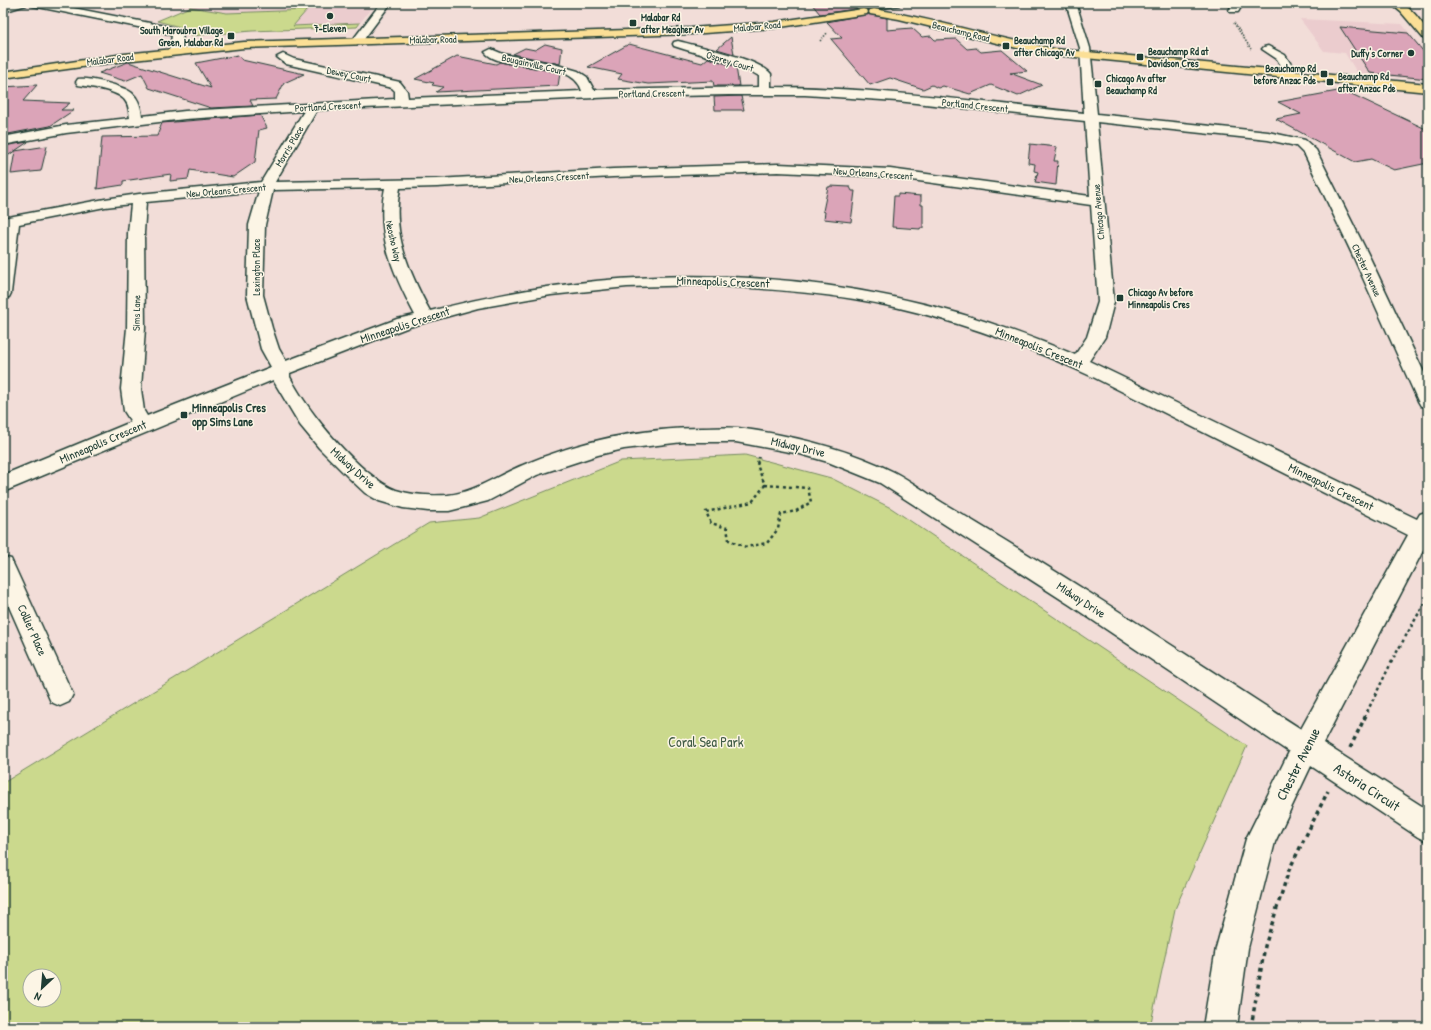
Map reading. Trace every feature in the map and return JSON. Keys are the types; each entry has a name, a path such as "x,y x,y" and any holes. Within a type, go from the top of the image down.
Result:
{"main road":[{"path":"1395,3 1405,10 1428,37"},
{"name":"Malabar Road","path":"3,66 95,52 244,45 360,37 715,22 784,15 847,4 850,9 877,8"},
{"name":"Malabar Road","path":"360,37 699,30 774,25 877,8"},
{"name":"Beauchamp Road","path":"877,8 899,16 1036,49 1084,55 1428,88"},
{"name":"Malabar Road","path":"3,75 176,47"}],"street":[{"path":"3,9 22,3"},
{"path":"33,3 166,29 178,34 176,47"},
{"path":"360,37 386,3"},
{"name":"Malabar Road","path":"877,8 896,3"},
{"name":"Chicago Avenue","path":"1071,3 1085,48 1084,55 1106,302 1096,336 1079,363"},
{"name":"Osprey Court","path":"678,44 698,51 741,62 756,68 765,74 766,80 764,91"},
{"path":"1268,49 1281,57 1292,75"},
{"name":"Bougainville Court","path":"491,52 500,57 570,72 582,79 587,87 588,95"},
{"name":"Dewey Court","path":"283,56 290,62 396,85 403,93 401,103"},
{"path":"82,82 112,89 128,95 134,105 137,120"},
{"name":"Portland Crescent","path":"3,141 66,129 185,115 313,107 588,95 764,91 897,97 1268,136 1300,144"},
{"name":"Morris Place","path":"268,186 278,165 313,107"},
{"name":"Chester Avenue","path":"1300,144 1311,153 1317,164 1428,401"},
{"name":"New Orleans Crescent","path":"7,222 105,202 268,186 393,185 613,173 778,168 890,173 1097,201"},
{"name":"Neosho Way","path":"393,185 389,199 391,234 397,259 412,294 424,316"},
{"name":"Lexington Place","path":"268,186 257,225 255,296 268,342 281,369"},
{"name":"Sims Lane","path":"139,198 136,233 136,328 131,388 134,411 143,425"},
{"path":"3,293 7,222"},
{"name":"Minneapolis Crescent","path":"3,484 281,369 424,316 471,304 519,295 598,284 687,279 760,283 849,294 930,310 1001,332 1079,363 1426,529"},
{"name":"Midway Drive","path":"281,369 281,377 288,391 307,420 326,443 355,472 374,487 387,495 403,500 442,503 464,500 530,470 595,448 624,442 683,435 712,434 764,440 834,456 887,478 1085,602 1306,747"},
{"name":"Chester Avenue","path":"1220,1027 1232,948 1261,839 1306,747 1426,529"},
{"name":"Collier Place","path":"3,566 60,694"},
{"name":"Astoria Circuit","path":"1306,747 1428,827"}],"path":[{"path":"1234,6 1228,12 1253,52"},
{"path":"764,440 757,465 765,485"},
{"path":"765,485 808,488 811,502 796,511 781,514 778,529 767,543 746,547 729,540 726,528 711,523 706,512 752,502 765,485"},
{"path":"1251,1027 1265,946 1289,870 1394,657 1428,597"}],"shaded area":[{"path":"201,3 375,3 360,23 292,26 307,10 227,13 190,7"},
{"path":"1300,19 1402,24 1428,56 1428,80 1358,74 1345,53 1324,51"}],"green space":[{"path":"190,7 227,13 307,10 293,26 360,23 357,27 252,31 190,36 188,29 157,21"},
{"name":"Coral Sea Park","path":"745,455 831,478 891,508 1247,746 1175,909 1150,1027 3,1027 3,783 429,523 479,518 621,461"}],"building":[{"path":"811,3 877,3 878,8 868,10 863,8 820,14"},
{"path":"868,14 887,18 887,30 912,28 922,37 931,36 935,40 956,39 967,49 976,48 981,52 1002,50 1027,71 1010,73 1042,85 1018,96 991,85 970,94 943,86 938,88 932,85 923,89 890,78 870,85 831,39 842,38 827,22"},
{"name":"Duffy's Corner","path":"1340,27 1408,33 1428,57 1428,79 1370,73"},
{"path":"731,37 734,54 717,49"},
{"path":"545,44 562,48 560,64 513,54 525,48 535,50"},
{"path":"629,44 702,63 708,58 736,67 739,86 714,86 713,81 648,84 618,79 622,74 588,67"},
{"path":"238,55 242,60 304,74 284,83 276,99 250,100 253,106 211,108 149,88 142,74 125,81 99,73 128,62 211,88 196,63"},
{"path":"457,56 496,64 500,62 560,73 558,86 436,92 443,87 432,85 434,83 415,79"},
{"path":"37,85 23,101 70,103 61,110 74,110 50,126 3,135 3,87"},
{"path":"1343,90 1428,130 1428,163 1394,170 1371,159 1355,162 1276,119 1301,114 1278,102"},
{"path":"741,96 744,110 715,110 714,97"},
{"path":"260,115 267,128 259,130 255,162 233,177 190,170 188,179 170,181 171,174 123,181 123,185 97,189 102,137 157,136 162,123"},
{"path":"28,142 3,159 3,146"},
{"path":"1030,144 1057,147 1054,161 1058,161 1056,185 1035,182 1038,172 1034,171 1035,164 1028,163"},
{"path":"47,146 41,171 11,174 15,151"},
{"path":"828,187 850,187 852,191 855,191 851,222 824,219 825,212 823,211"},
{"path":"898,194 921,196 921,205 923,205 923,228 892,227 894,196 898,196"}],"place":[{"name":"7-Eleven","path":"330,16"},
{"name":"Malabar Rd after Meagher Av","path":"633,23"},
{"name":"South Maroubra Village Green, Malabar Rd","path":"231,36"},
{"name":"Beauchamp Rd after Chicago Av","path":"1006,46"},
{"name":"Duffy's Corner","path":"1411,53"},
{"name":"Beauchamp Rd at Davidson Cres","path":"1140,57"},
{"name":"Beauchamp Rd before Anzac Pde","path":"1324,74"},
{"name":"Beauchamp Rd after Anzac Pde","path":"1330,82"},
{"name":"Chicago Av after Beauchamp Rd","path":"1098,84"},
{"name":"Chicago Av before Minneapolis Cres","path":"1120,298"},
{"name":"Minneapolis Cres opp Sims Lane","path":"184,415"}]}
